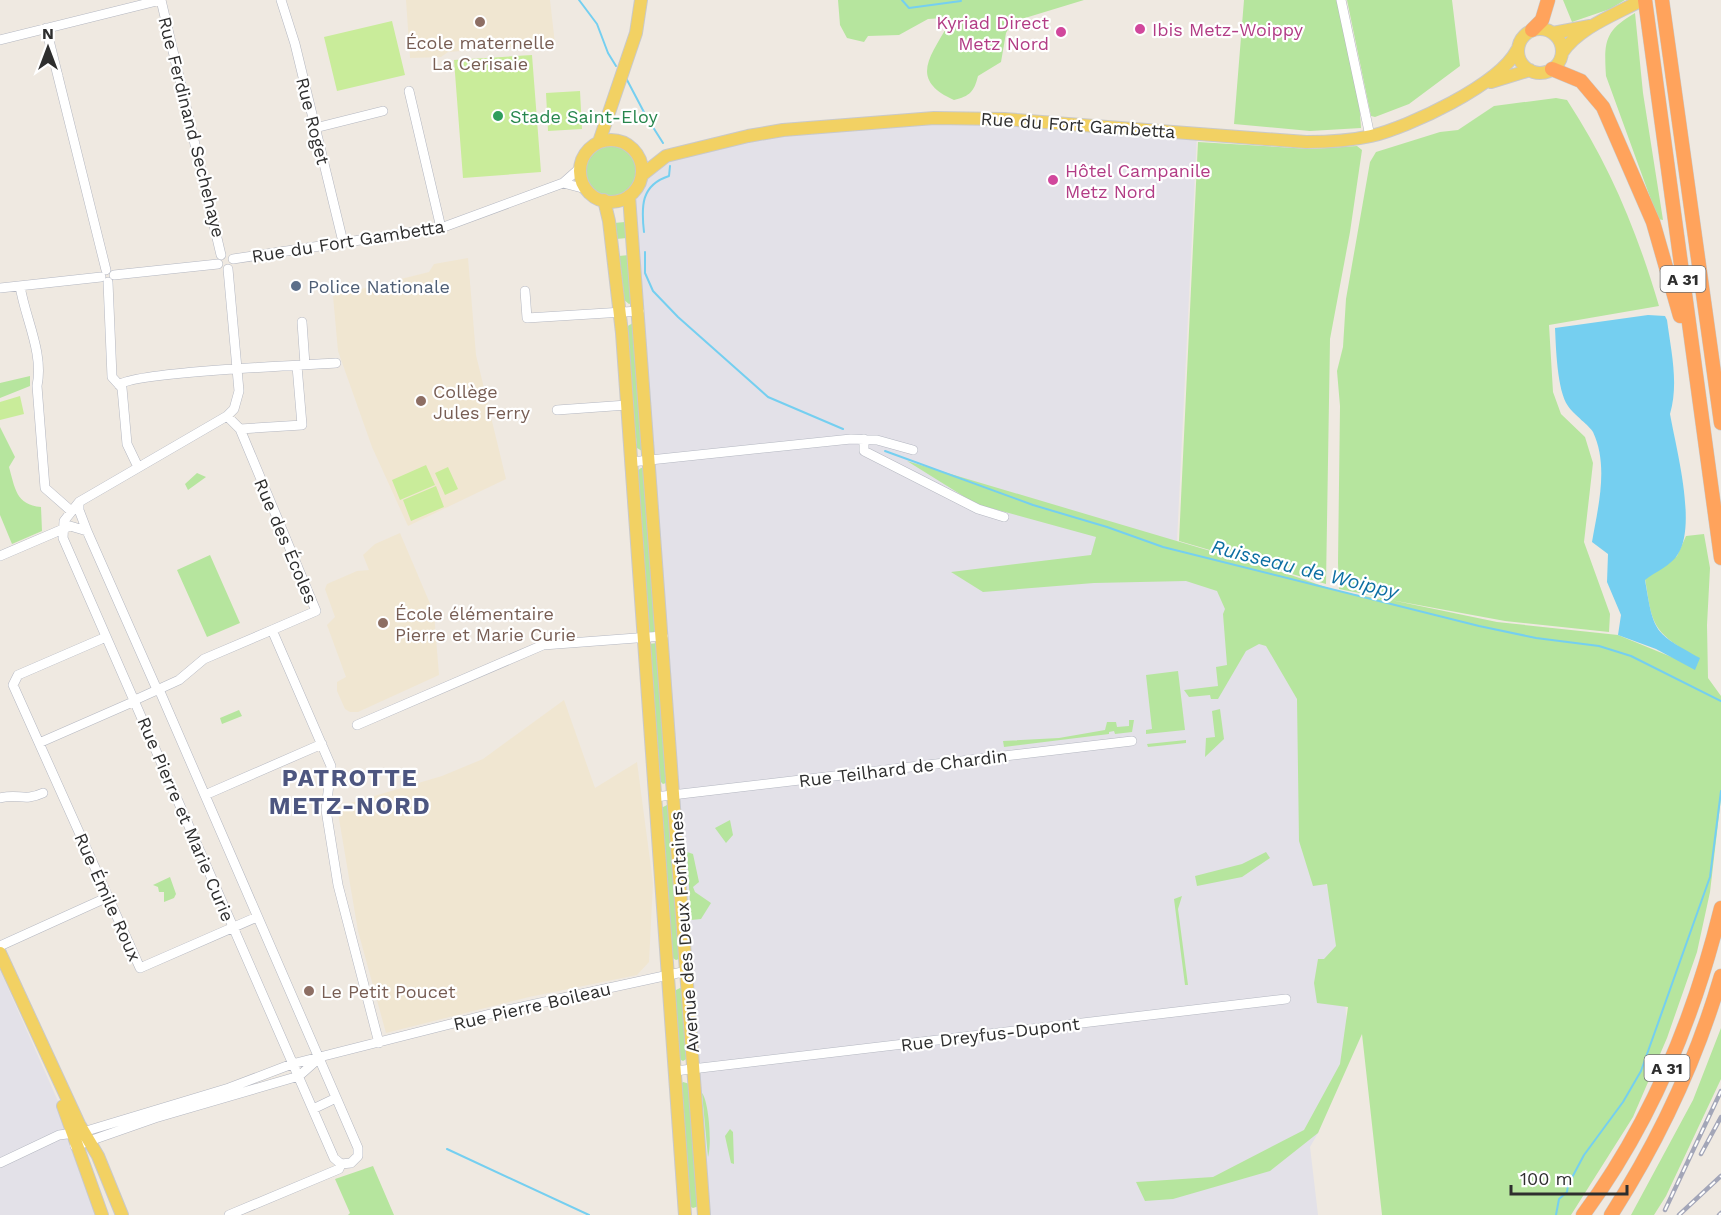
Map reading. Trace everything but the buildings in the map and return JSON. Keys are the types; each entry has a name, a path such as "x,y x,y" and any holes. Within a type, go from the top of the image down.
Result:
{"highway":[{"path":"1532,30 1542,20 1548,0"},
{"name":"A 31","path":"1643,0 1721,558"},
{"name":"A 31","path":"1662,0 1721,423"},
{"path":"1552,69 1581,81 1603,107 1653,222 1668,268 1682,328 1691,339"},
{"name":"A 31","path":"1583,1215 1625,1154 1683,1036 1707,966 1721,908"},
{"name":"A 31","path":"1611,1215 1653,1146 1679,1092 1700,1041 1721,976"}],"main road":[{"path":"609,112 621,141 635,151 639,158 642,175 638,186 629,196 613,201 604,200 586,189 581,167 586,152 599,142 619,79 636,33 641,0"},
{"path":"1562,53 1558,38 1546,29 1532,30 1522,38 1517,50 1521,62 1530,70 1545,72 1552,69 1562,53 1567,45 1597,24 1643,0"},
{"path":"1553,33 1597,24"},
{"name":"Rue du Fort Gambetta","path":"1481,85 1504,67 1517,50"},
{"name":"Rue du Fort Gambetta","path":"635,151 649,156 666,156 783,130 934,118 1004,119 1306,142 1343,141 1370,136 1406,124 1481,85 1530,70"},
{"path":"599,142 621,141"},
{"name":"Rue du Fort Gambetta","path":"642,175 666,156"},
{"name":"Avenue des Deux Fontaines","path":"629,196 704,1215"},
{"name":"Avenue des Deux Fontaines","path":"604,200 609,221 620,312 685,1215"},
{"path":"0,953 84,1139 102,1215"},
{"path":"84,1139 98,1156 122,1215"}],"street":[{"path":"0,40 161,0"},
{"name":"Rue Ferdinand Sechehaye","path":"161,0 219,259"},
{"name":"Rue Roget","path":"281,0 344,242"},
{"path":"1341,0 1370,136"},
{"path":"46,28 107,276 110,368 112,377 123,394 127,444 138,467"},
{"path":"409,91 441,228"},
{"path":"315,128 383,111"},
{"name":"Rue du Fort Gambetta","path":"233,259 441,228 564,183 581,167"},
{"path":"564,183 586,189"},
{"path":"0,288 107,276 219,259 228,254 233,259 233,264 228,269"},
{"path":"219,259 221,268 228,269"},
{"path":"62,529 70,510 79,501 228,416 237,400 237,369 228,269"},
{"path":"20,286 24,309 29,319 39,376 37,386 45,488 70,510"},
{"path":"525,291 527,318 639,311"},
{"path":"240,429 302,425 302,322"},
{"path":"119,385 128,380 237,369 336,363"},
{"path":"557,410 627,405"},
{"name":"Rue des Écoles","path":"228,416 240,429 316,611 272,630"},
{"path":"864,440 864,451 978,509 1004,517"},
{"path":"631,462 823,441 877,440 913,450"},
{"name":"Rue Pierre et Marie Curie","path":"62,529 63,538 334,1158 341,1164 353,1162 358,1150 205,795 87,531 79,510 79,501"},
{"path":"0,556 62,529 79,527 87,531"},
{"path":"39,743 185,676 204,659 272,630 331,766 326,810 338,885 379,1043"},
{"path":"357,725 543,645 663,636"},
{"name":"Rue Émile Roux","path":"106,637 18,675 14,679 14,685 140,968 257,917"},
{"name":"Rue Teilhard de Chardin","path":"674,794 1131,741"},
{"path":"205,795 322,744"},
{"path":"0,798 12,795 28,799 43,793"},
{"name":"Avenue des Deux Fontaines","path":"655,796 674,794"},
{"path":"0,946 108,897"},
{"name":"Rue Pierre Boileau","path":"84,1139 292,1064 498,1012 687,971"},
{"name":"Rue Dreyfus-Dupont","path":"693,1069 1286,999"},
{"name":"Rue Pierre Boileau","path":"84,1139 299,1076 318,1059"},
{"name":"Avenue des Deux Fontaines","path":"675,1071 693,1069"},
{"path":"313,1109 336,1098"},
{"path":"0,1163 59,1135 84,1139"},
{"path":"229,1215 339,1169 341,1164"}],"shaded area":[{"name":"École maternelle La Cerisaie","path":"406,0 550,0 555,44 448,52 441,57 410,58"},
{"path":"934,118 1197,134 1177,541 1288,574 1307,808 1337,925 1349,1043 1318,1133 1310,1147 1318,1215 704,1215 629,196 638,186 642,175 652,166 714,143"},
{"name":"Collège Jules Ferry","path":"468,258 476,355 506,479 408,526 372,447 338,351 333,296 429,272 434,264"},
{"name":"École élémentaire Pierre et Marie Curie","path":"400,533 434,613 439,675 358,712 350,712 345,709 337,691 337,682 346,677 327,625 335,617 325,589 327,584 357,571 369,570 363,555 375,544"},
{"path":"564,700 595,788 637,762 653,883 649,962 637,975 529,997 386,1033 358,931 337,807 442,776 483,759"},
{"path":"0,970 61,1108 102,1215 0,1215"}],"green space":[{"path":"838,0 1084,0 1012,22 1006,33 1001,62 978,76 975,86 964,97 954,100 940,92 928,76 927,67 930,58 948,25 943,18 928,19 899,35 868,36 864,42 847,38 840,25"},
{"path":"1244,0 1337,0 1359,100 1361,128 1310,131 1234,124"},
{"path":"1347,0 1452,0 1460,66 1409,104 1375,117 1371,116"},
{"path":"1563,0 1625,0 1610,9 1572,22"},
{"path":"1635,13 1643,93 1663,220 1658,219 1606,76 1605,54 1608,38 1617,26"},
{"path":"392,21 405,75 337,91 324,37"},
{"name":"Stade Saint-Eloy","path":"532,55 541,172 463,178 454,60"},
{"path":"580,91 582,129 548,131 546,93"},
{"path":"1556,98 1567,100 1609,174 1641,251 1659,306 1549,325 1553,392 1561,414 1585,437 1593,463 1584,542 1610,614 1609,632 1505,621 1391,600 1497,622 1618,635 1674,658 1678,646 1656,625 1650,610 1645,579 1677,556 1686,536 1704,534 1710,568 1707,625 1708,678 1721,696 1721,798 1710,892 1697,952 1667,1038 1633,1117 1571,1215 1382,1215 1362,1034 1318,1133 1270,1171 1173,1199 1145,1201 1136,1182 1213,1177 1304,1130 1340,1064 1348,1007 1317,1003 1314,983 1318,959 1324,959 1336,946 1327,884 1313,886 1299,841 1297,699 1266,646 1259,644 1246,651 1218,699 1211,699 1210,695 1189,697 1184,690 1218,686 1216,667 1227,665 1223,614 1225,609 1217,591 1186,581 1094,583 983,592 951,572 1091,555 1096,537 976,504 907,461 1288,574 1337,591 1380,599 1339,589 1338,563 1340,406 1337,371 1343,347 1346,299 1370,162 1376,152 1440,132 1458,130 1494,106"},
{"path":"1198,142 1311,149 1357,146 1362,150 1350,232 1330,339 1326,584 1179,541"},
{"path":"611,145 621,147 629,153 635,161 637,171 635,181 629,189 621,195 611,197 601,195 593,189 587,181 585,171 587,161 593,153 601,147"},
{"path":"625,222 627,238 616,239 614,223"},
{"path":"629,255 632,303 629,304 623,299 619,256"},
{"path":"633,323 642,451 637,448 626,327"},
{"path":"30,376 30,386 0,398 0,383"},
{"path":"20,396 24,414 0,420 0,402"},
{"path":"0,427 15,457 9,467 18,494 26,503 41,507 42,531 12,544 0,515"},
{"path":"426,465 435,485 400,500 392,480"},
{"path":"448,467 458,489 445,495 435,473"},
{"path":"645,468 657,632 648,633 636,472"},
{"path":"197,473 206,477 188,490 185,484"},
{"path":"436,486 444,507 411,521 403,500"},
{"path":"210,555 240,623 207,637 177,570"},
{"path":"657,643 666,783 663,784 660,781 649,644"},
{"path":"1178,671 1185,730 1146,734 1146,730 1152,729 1146,675"},
{"path":"1220,709 1224,739 1205,757 1206,738 1215,737 1212,711"},
{"path":"239,710 242,716 222,724 220,718"},
{"path":"1129,720 1134,720 1132,732 1115,734 1114,731 1109,734 1004,747 1003,741 1059,738 1105,730 1107,722 1116,722 1117,727 1129,726"},
{"path":"1186,740 1186,743 1148,747 1147,744"},
{"path":"670,806 679,959 676,960 671,957 661,808"},
{"path":"730,820 733,835 726,843 715,828"},
{"path":"687,852 693,854 699,882 693,887 695,892 711,903 701,919 691,920"},
{"path":"1266,852 1270,858 1242,877 1197,886 1195,876 1242,864"},
{"path":"170,877 176,894 174,898 164,902 164,892 159,892 158,887 153,885"},
{"path":"1182,896 1178,909 1188,985 1185,985 1174,899"},
{"path":"683,989 688,1058 683,1061 679,1059 674,991"},
{"path":"1721,1028 1721,1079 1666,1196 1654,1215 1631,1215 1693,1100"},
{"path":"683,1082 690,1084 699,1206 693,1208 689,1206 681,1084"},
{"path":"702,1093 709,1123 708,1157"},
{"path":"730,1129 733,1132 734,1164 731,1163 725,1136"},
{"path":"373,1166 394,1215 348,1215 350,1213 335,1179"}],"water":[{"path":"1648,315 1665,316 1667,320 1674,379 1670,414 1683,486 1686,525 1678,554 1668,565 1645,580 1651,611 1658,629 1664,636 1700,658 1695,670 1656,649 1618,635 1621,615 1607,582 1608,554 1592,542 1601,487 1598,445 1593,432 1564,399 1558,368 1555,328"}],"waterway":[{"name":"Ruisseau de Woippy","path":"579,0 597,24 608,53 616,66"},
{"path":"902,0 909,8 961,1"},
{"name":"Ruisseau de Woippy","path":"626,78 646,116"},
{"name":"Ruisseau de Woippy","path":"651,124 663,143"},
{"name":"Ruisseau de Woippy","path":"644,232 645,198 653,185 669,176 670,166"},
{"name":"Ruisseau de Woippy","path":"645,252 645,273 653,291 678,317 768,397 843,429"},
{"name":"Ruisseau de Woippy","path":"885,451 1033,505 1107,527 1163,547 1479,626 1536,638 1599,646 1631,656 1721,701"},
{"path":"1556,1215 1559,1199 1567,1192 1568,1185 1584,1155 1623,1102 1641,1071 1710,877 1721,791"},
{"path":"447,1149 589,1215"}],"railway":[{"path":"1665,1210 1721,1091"},
{"path":"1701,1154 1721,1117"},
{"path":"1679,1215 1721,1176"}],"place":[{"name":"École maternelle La Cerisaie","path":"480,22"},
{"name":"Ibis Metz-Woippy","path":"1140,29"},
{"name":"Kyriad Direct Metz Nord","path":"1061,32"},
{"name":"Stade Saint-Eloy","path":"498,116"},
{"name":"Hôtel Campanile Metz Nord","path":"1053,180"},
{"name":"Police Nationale","path":"296,286"},
{"name":"Collège Jules Ferry","path":"421,401"},
{"name":"École élémentaire Pierre et Marie Curie","path":"383,623"},
{"name":"Le Petit Poucet","path":"309,991"}],"district":[{"name":"PATROTTE METZ-NORD","path":"350,792"}]}
